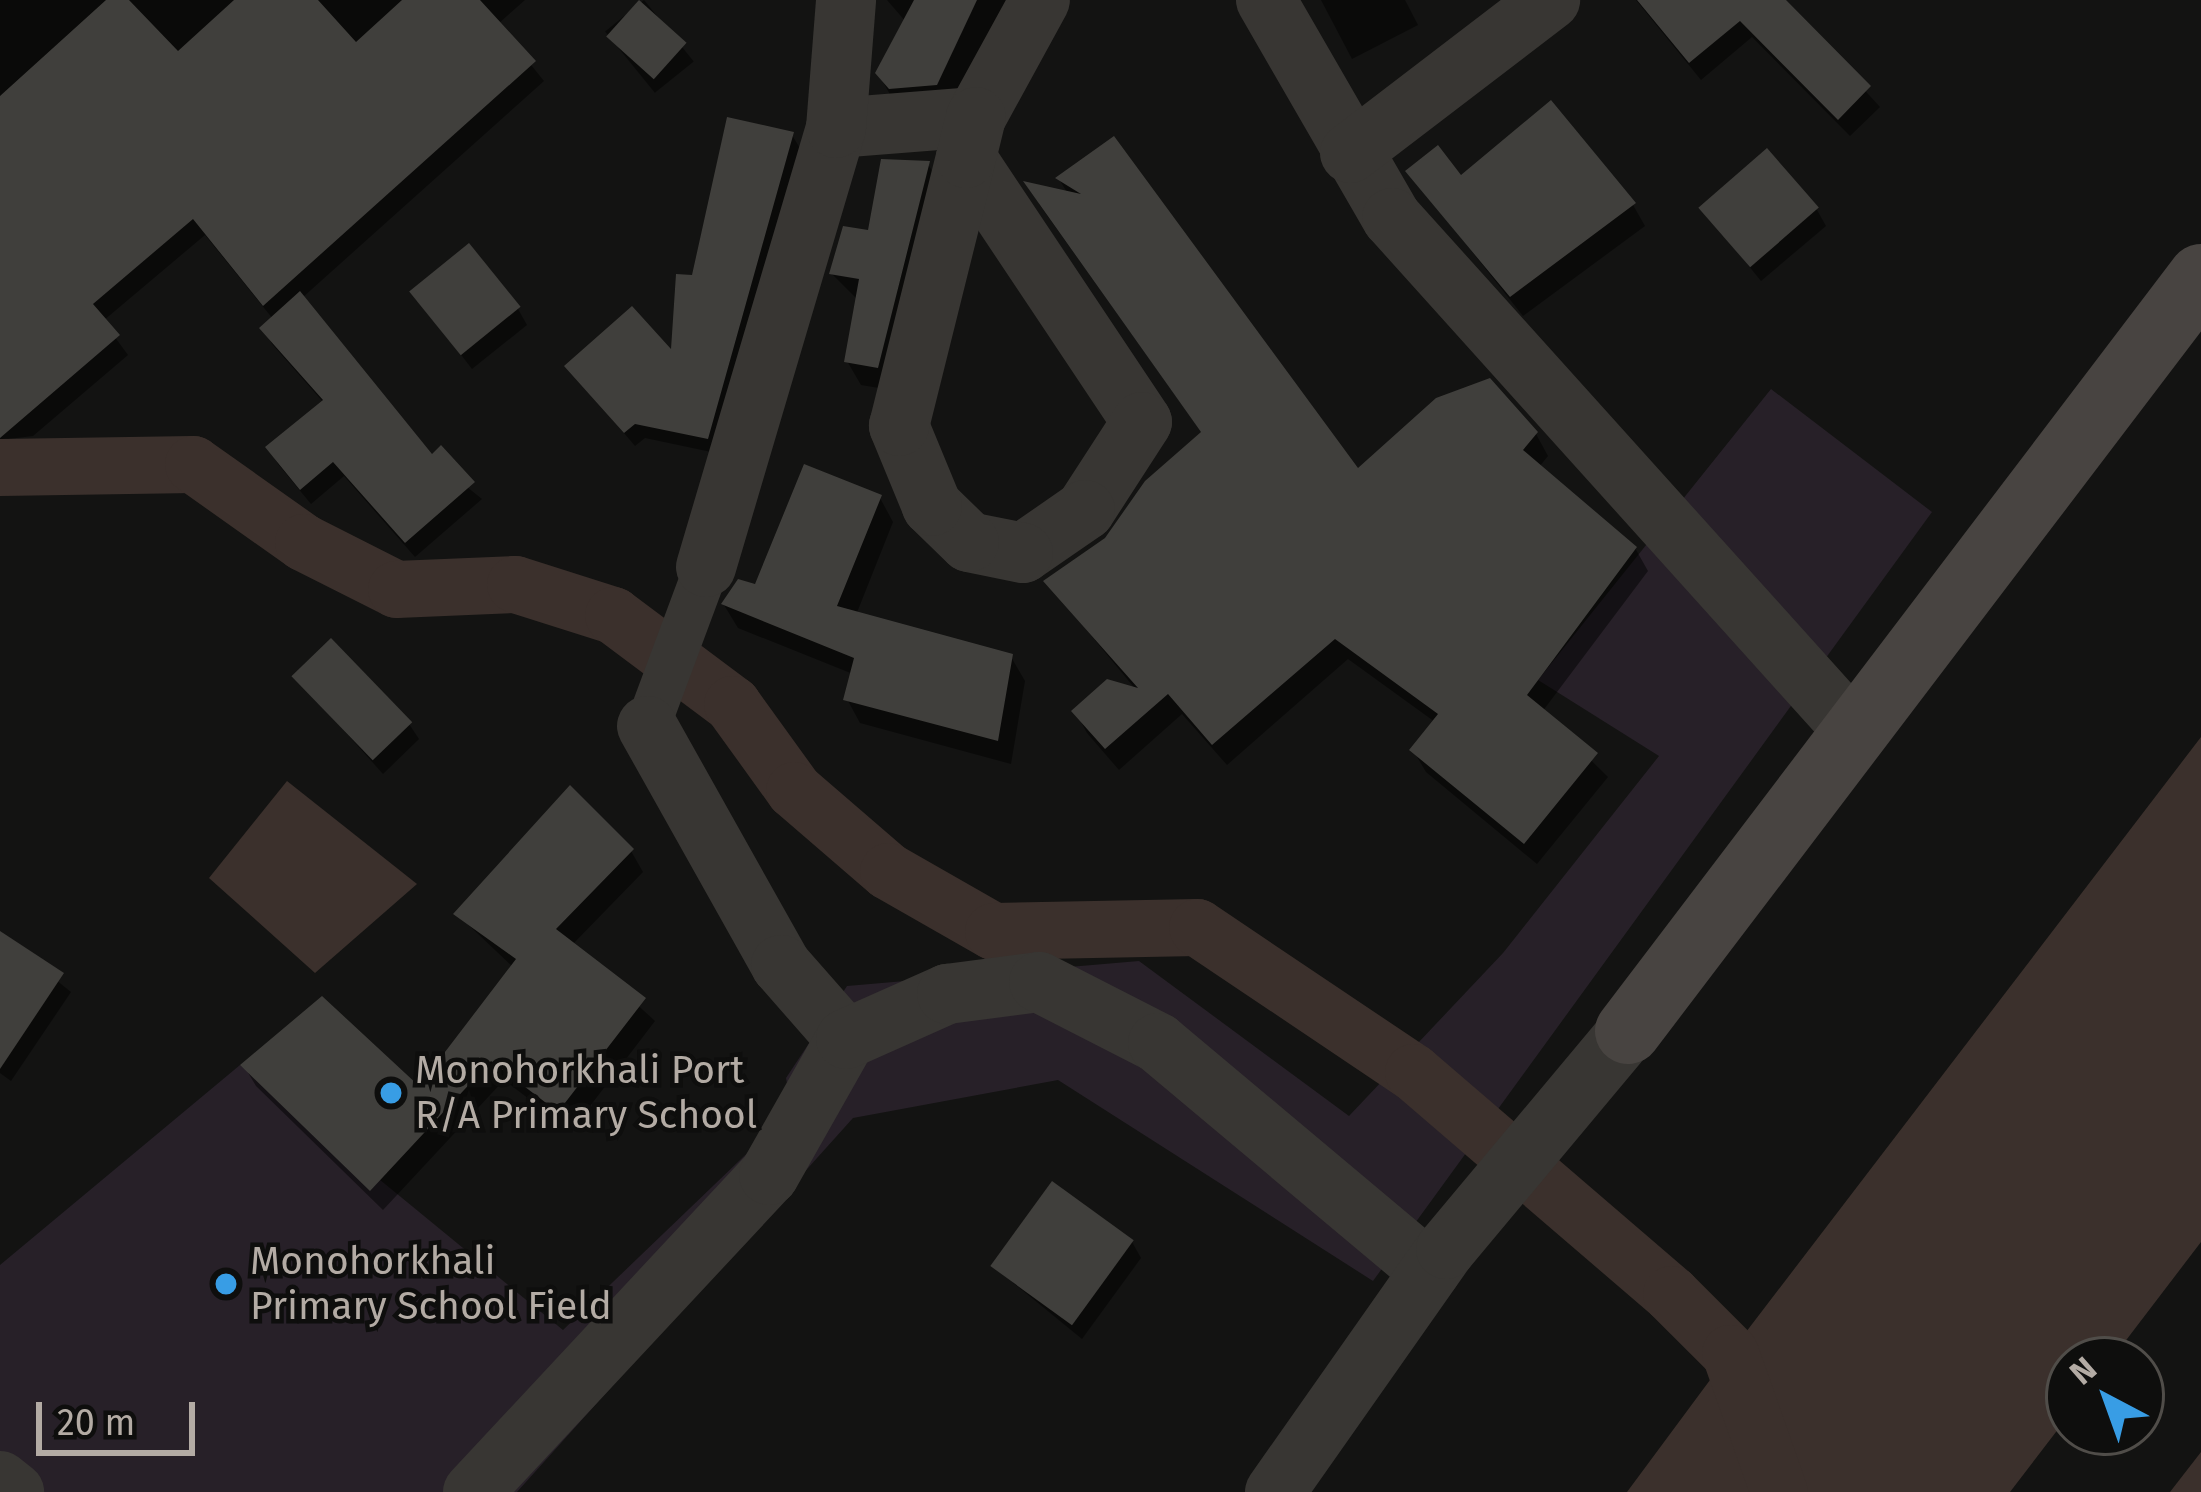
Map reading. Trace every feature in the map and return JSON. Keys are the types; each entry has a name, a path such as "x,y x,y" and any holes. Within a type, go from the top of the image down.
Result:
{"main road":[{"path":"1628,1030 2201,277"}],"street":[{"path":"846,0 836,128 706,567 647,726 781,965 846,1039"},
{"path":"971,138 1142,422 1085,510 1023,553 969,542 932,506 899,426 971,138 1040,0"},
{"path":"1266,0 1350,153 1488,329 1853,730"},
{"path":"1350,153 1550,0"},
{"path":"836,128 971,138"},
{"path":"473,1492 769,1175 846,1039 947,994 1039,982 1158,1043 1438,1260"},
{"path":"1275,1492 1438,1260 1628,1030"},
{"path":"0,1480 14,1492"}],"shaded area":[{"path":"1771,389 1932,512 1373,1281 1058,1080 853,1118 517,1492 0,1492 0,1265 240,1065 563,1330 792,1110 786,1078 847,986 1139,961 1349,1116 1503,953 1659,756 1538,680"},
{"path":"2201,737 2201,1492 1627,1492 1730,1353"},
{"path":"287,781 417,884 315,973 209,878"}],"pier":[{"path":"2201,1242 2201,1452 2170,1492 2010,1492 2045,1446 2045,1456 2165,1456 2165,1336 2129,1336"}],"building":[{"path":"106,0 129,0 178,51 234,0 318,0 356,42 402,0 480,0 536,61 263,306 193,219 93,304 120,335 0,438 0,96"},
{"path":"639,0 687,43 654,79 606,36"},
{"path":"914,0 977,0 937,85 889,89 875,73"},
{"path":"1637,0 1786,0 1871,86 1838,120 1740,21 1689,63"},
{"path":"1551,100 1636,203 1510,297 1405,171 1438,145 1461,175"},
{"path":"727,117 794,132 708,439 635,424 624,433 564,366 632,306 671,349 676,274 692,275"},
{"path":"1114,136 1358,468 1436,398 1490,378 1538,432 1523,450 1637,547 1527,695 1598,753 1524,844 1409,750 1438,714 1335,639 1212,745 1168,694 1105,749 1071,711 1107,679 1138,688 1043,581 1105,538 1145,481 1201,432 1023,181 1081,194 1055,178"},
{"path":"1767,148 1819,208 1750,267 1698,208"},
{"path":"881,159 930,161 878,368 844,362 859,279 829,274 843,226 868,230"},
{"path":"469,243 521,307 461,355 409,291"},
{"path":"300,291 432,454 441,445 475,482 405,543 333,462 300,490 265,447 323,400 259,328"},
{"path":"804,464 882,495 837,606 1013,654 998,741 843,700 854,658 721,604 738,579 755,584"},
{"path":"331,638 412,722 373,760 291,676"},
{"path":"570,785 634,849 556,929 646,998 558,1112 491,1061 370,1191 240,1065 322,996 419,1086 516,959 453,914"},
{"path":"0,931 64,973 0,1069"},
{"path":"1052,1181 1134,1240 1072,1325 990,1266"}],"waterway":[{"path":"0,467 193,464 303,542 396,589 515,584 613,615 732,704 794,790 888,871 993,931 1197,927 1413,1072 1671,1294 1730,1353 1779,1492"}],"place":[{"name":"Monohorkhali Port R/A Primary School","path":"391,1093"},
{"name":"Monohorkhali Primary School Field","path":"226,1284"}]}
